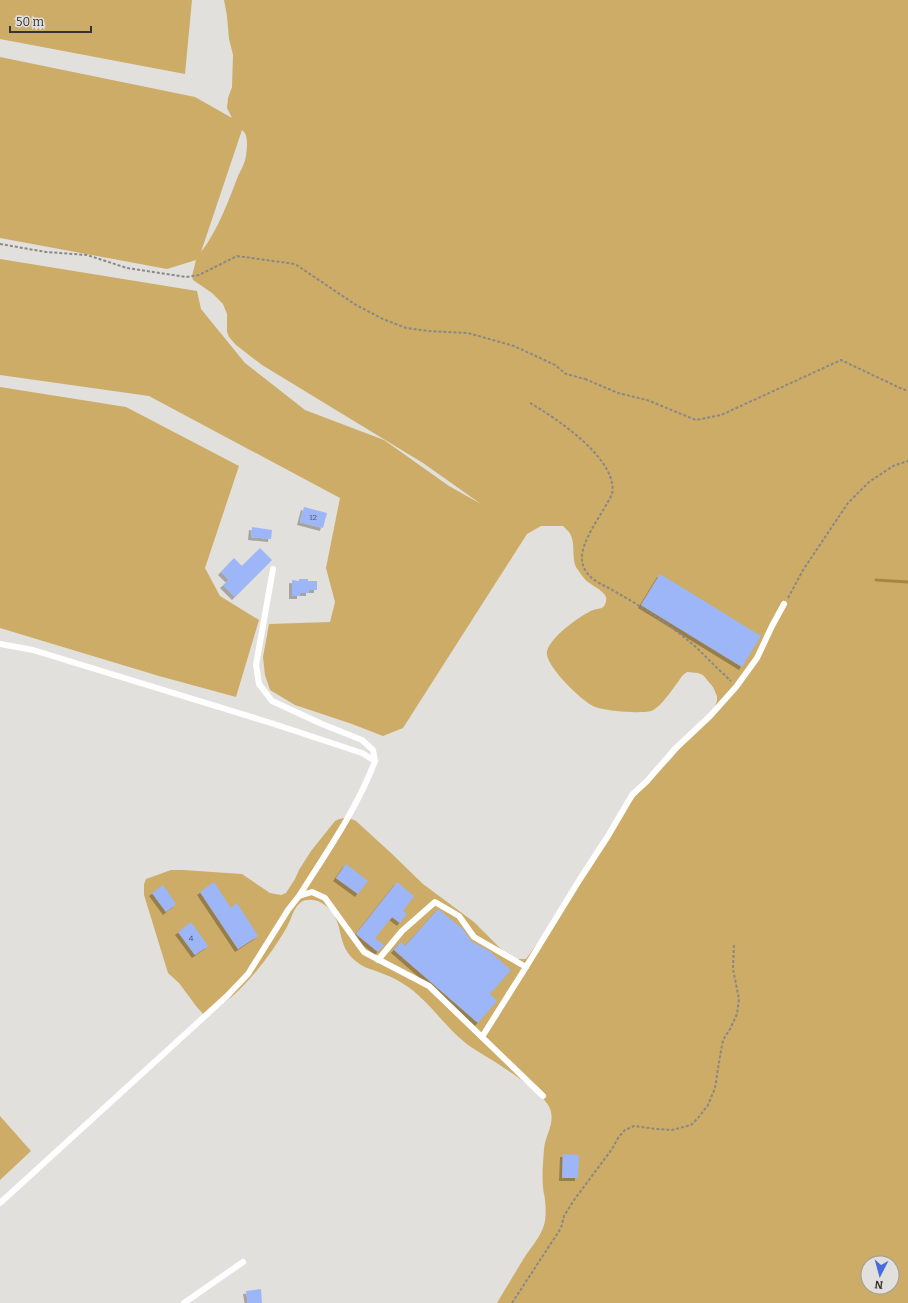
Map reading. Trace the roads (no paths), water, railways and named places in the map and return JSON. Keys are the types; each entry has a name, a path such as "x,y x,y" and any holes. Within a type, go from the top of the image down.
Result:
{"lane":[{"path":"0,1203 227,996 248,974 341,829 366,784 375,761 373,750 362,740 322,724 272,701 259,684 256,665 273,569"},
{"path":"482,1037 608,836 632,795 710,716 736,686 757,658 784,604"},
{"path":"0,644 33,650 272,723 362,753 375,761"},
{"path":"299,896 312,892 325,898 364,952 429,986 454,1012 543,1096"},
{"path":"378,960 402,931 435,902 459,916 474,937 526,967"},
{"path":"184,1303 243,1262"}],"waterway":[{"path":"876,580 908,582"}]}
